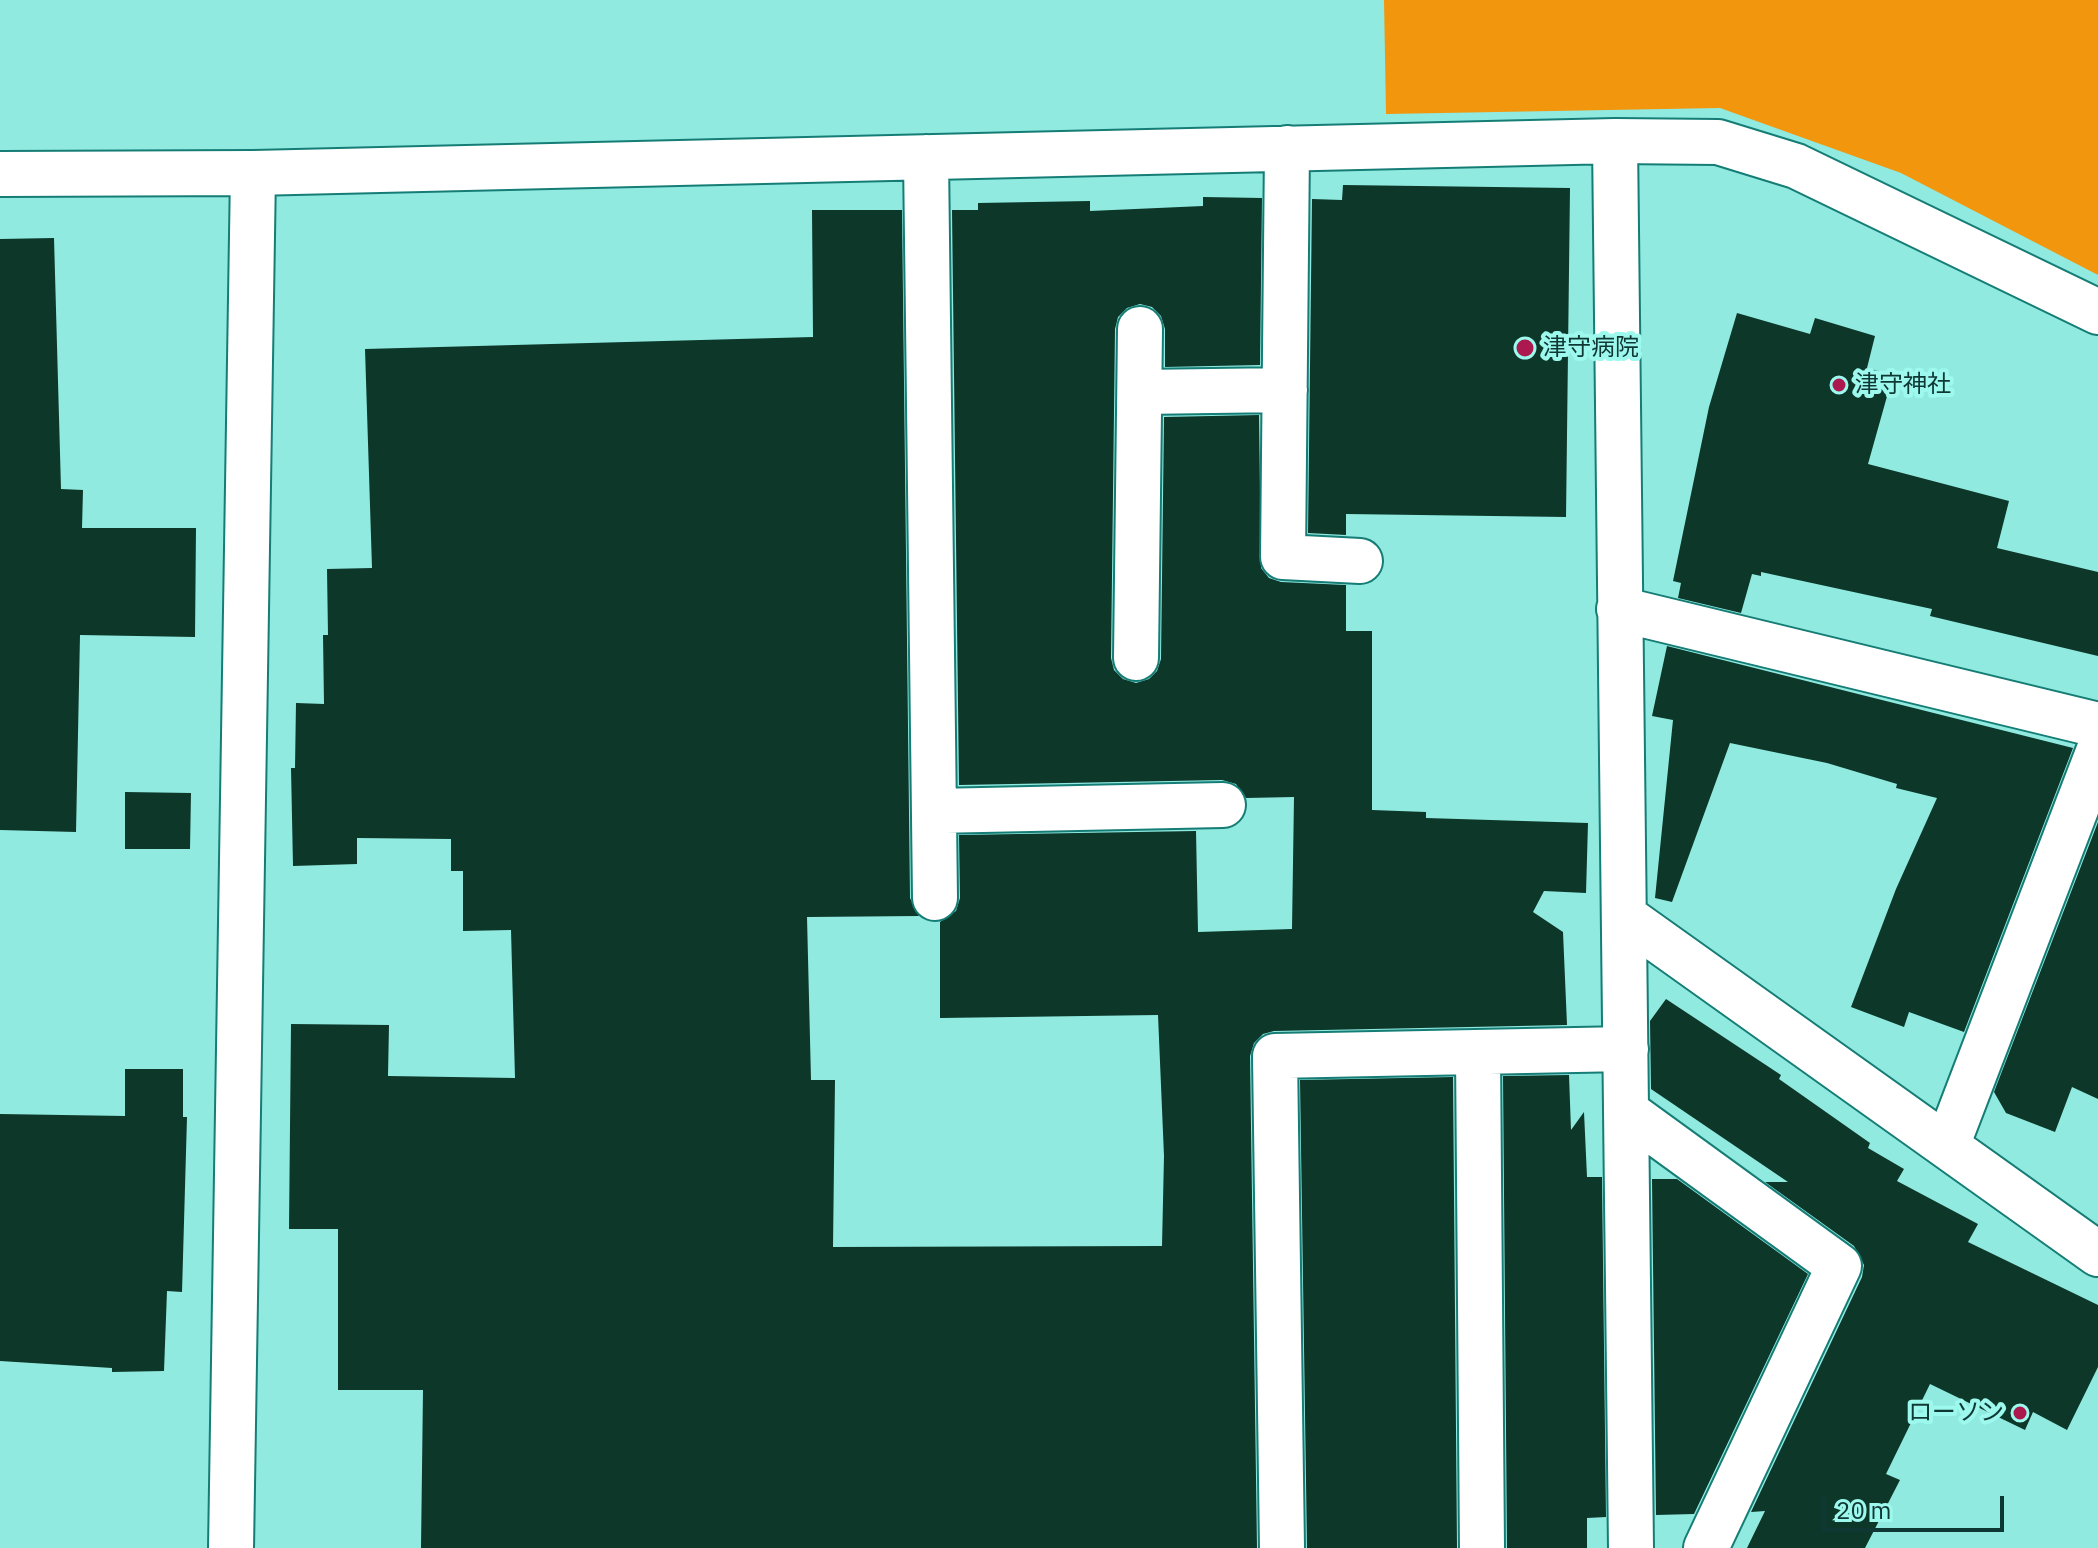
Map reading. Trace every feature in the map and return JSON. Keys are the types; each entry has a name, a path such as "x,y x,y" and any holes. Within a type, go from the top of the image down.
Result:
{"street":[{"path":"1615,141 1631,1548"},
{"path":"0,174 253,173 1615,141 1718,142 1796,166 2098,312"},
{"path":"1287,148 1283,557 1360,561"},
{"path":"926,157 935,898"},
{"path":"231,1548 253,173"},
{"path":"1136,658 1140,329"},
{"path":"1140,392 1285,390"},
{"path":"1619,609 2098,725"},
{"path":"1947,1146 2098,752"},
{"path":"934,811 1223,805"},
{"path":"1624,916 2098,1254"},
{"path":"1282,1548 1275,1056 1626,1049"},
{"path":"1478,1052 1482,1548"},
{"path":"1627,1112 1839,1266 1706,1548"}],"shaded area":[{"path":"1384,0 2098,0 2098,275 1901,173 1720,108 1386,114"}],"building":[{"path":"1343,185 1570,188 1566,517 1346,514 1346,535 1308,533 1312,199 1342,200"},
{"path":"1203,197 1262,198 1260,365 1165,367 1165,329 1161,316 1152,307 1140,304 1127,308 1118,317 1115,329 1111,658 1114,670 1123,679 1136,683 1149,679 1157,671 1161,659 1164,417 1259,415 1261,568 1269,578 1281,582 1346,585 1346,631 1372,631 1372,810 1426,812 1426,818 1588,823 1586,893 1544,891 1533,912 1563,932 1567,1025 1274,1031 1263,1034 1254,1043 1250,1056 1257,1548 421,1548 423,1390 338,1390 338,1229 289,1229 291,1024 389,1025 388,1076 515,1078 511,930 463,931 463,871 451,871 451,839 357,838 357,864 293,866 291,768 295,768 296,703 324,704 323,635 328,635 327,569 372,568 365,349 813,337 812,210 902,210 910,898 919,916 807,917 811,1080 835,1080 833,1247 1162,1246 1164,1156 1158,1015 940,1018 940,922 956,911 960,898 959,835 1196,831 1198,932 1292,929 1294,797 1246,798 1236,784 1222,780 959,785 952,210 978,210 978,203 1090,201 1090,211 1203,206"},
{"path":"54,238 61,489 83,490 82,528 196,528 195,637 80,635 76,832 0,830 0,239"},
{"path":"1737,313 1810,334 1815,318 1875,336 1867,368 1893,375 1868,464 2009,501 1997,548 2098,572 2098,656 1930,616 1932,609 1761,572 1761,576 1752,574 1741,613 1678,598 1681,583 1673,581 1709,407"},
{"path":"1667,646 2073,748 1964,1032 1909,1012 1904,1027 1851,1007 1896,889 1937,798 1896,788 1897,784 1827,763 1730,743 1672,902 1655,898 1673,720 1652,716"},
{"path":"125,792 191,793 190,849 125,849"},
{"path":"2098,822 2098,1099 2072,1087 2055,1132 2006,1113 1994,1092"},
{"path":"1666,999 1781,1075 1779,1079 1870,1143 1868,1148 1904,1169 1897,1181 1978,1224 1968,1242 2098,1305 2098,1367 2067,1430 2033,1412 2025,1430 1930,1384 1886,1474 1900,1480 1865,1548 1747,1548 1765,1511 1751,1512 1862,1277 1864,1265 1854,1246 1765,1182 1788,1182 1651,1089 1650,1021"},
{"path":"125,1069 183,1069 183,1117 187,1117 182,1292 167,1291 164,1371 112,1372 112,1368 0,1361 0,1114 125,1116"},
{"path":"1569,1075 1571,1130 1584,1112 1587,1177 1602,1177 1606,1517 1587,1518 1587,1548 1507,1548 1503,1076"},
{"path":"1453,1077 1457,1548 1307,1548 1300,1080"},
{"path":"1652,1179 1677,1179 1808,1274 1694,1514 1656,1515"}],"place":[{"name":"津守病院","path":"1525,348"},
{"name":"津守神社","path":"1839,385"},
{"name":"ローソン","path":"2020,1413"}]}
